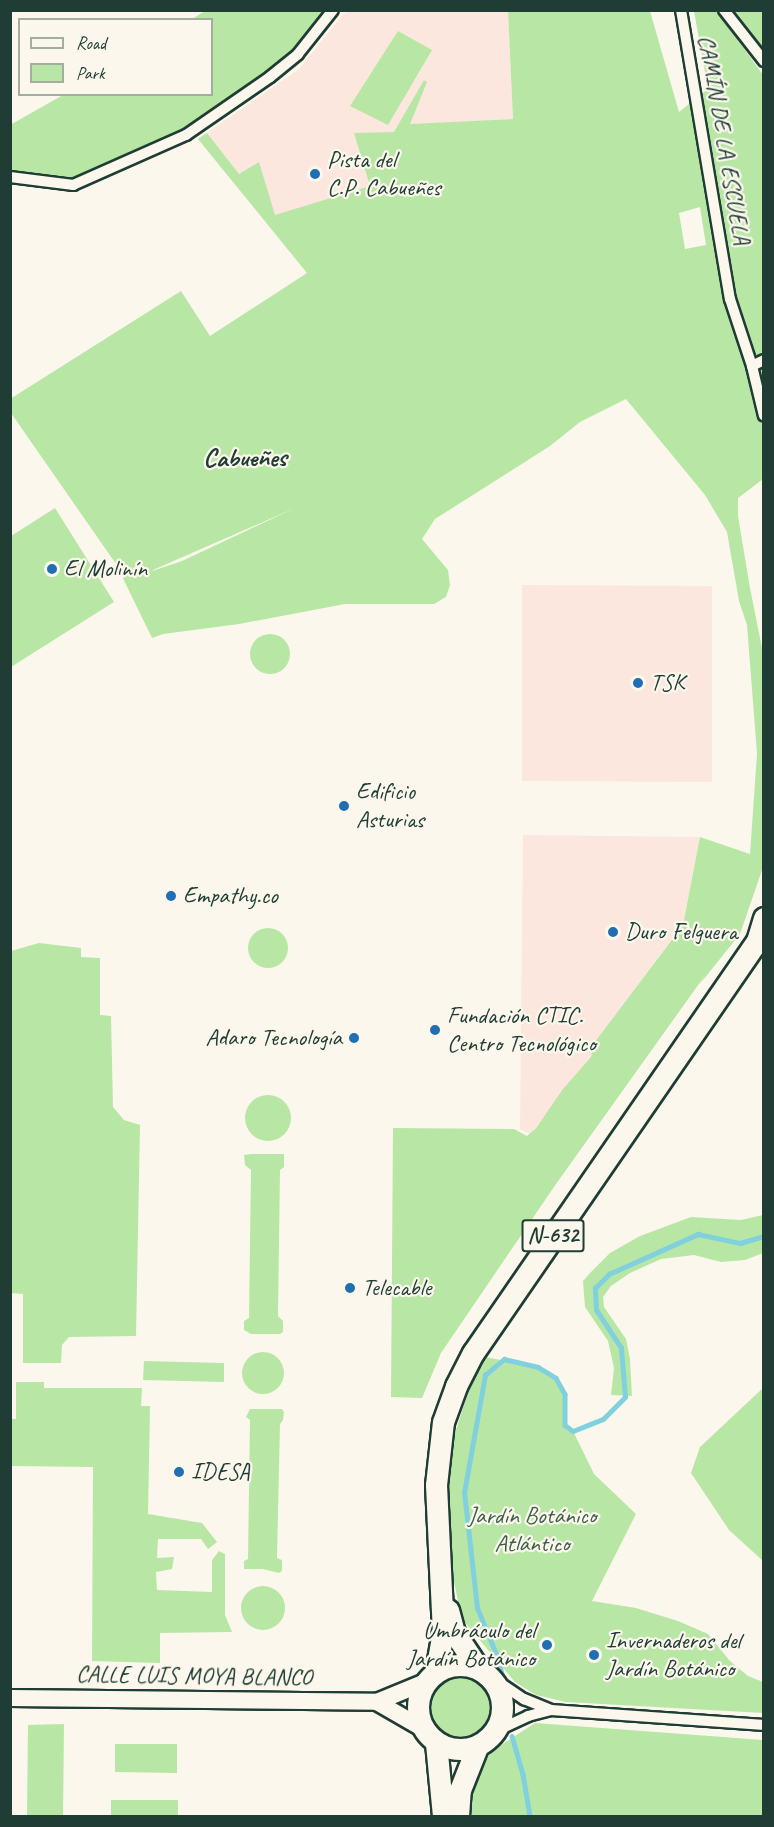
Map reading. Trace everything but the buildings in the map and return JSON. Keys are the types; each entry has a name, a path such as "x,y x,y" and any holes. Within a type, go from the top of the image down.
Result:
{"highway":[{"name":"N-632","path":"431,1677 443,1633 435,1485 443,1422 456,1386 473,1353 757,941 764,918"},
{"name":"N-632","path":"442,1587 454,1632 499,1690 502,1705 500,1719 494,1732"},
{"path":"443,1816 429,1735 417,1705 431,1677 450,1665 464,1664 484,1672"},
{"path":"458,1816 460,1790 477,1747 494,1732"},
{"path":"429,1735 455,1748 477,1747"}],"street":[{"path":"10,177 73,185 186,135 298,54 333,10"},
{"name":"CAMÍN DE LA ESCUELA","path":"681,10 730,299 752,366 764,416"},
{"path":"724,10 764,61"},
{"path":"752,366 764,360"},
{"path":"484,1672 524,1699 551,1710 764,1725"},
{"name":"CALLE LUIS MOYA BLANCO","path":"10,1698 377,1702 431,1677"},
{"name":"CALLE LUIS MOYA BLANCO","path":"377,1702 429,1735"},
{"path":"494,1732 528,1716 551,1710"}],"shaded area":[{"path":"350,11 508,11 513,120 364,236 307,273 198,139 299,69 343,14"},
{"path":"522,585 712,586 712,782 522,781"},
{"path":"523,835 700,837 683,924 594,1043 591,1057 530,1134 520,1129"}],"green space":[{"path":"205,11 333,11 298,54 186,135 73,185 11,177 10,125 61,96 213,96 213,18 194,18"},
{"path":"508,11 650,11 679,112 708,89 694,11 717,11 763,75 763,479 738,498 738,516 763,653 762,870 740,934 699,985 706,974 556,1184 441,1353 422,1398 391,1397 393,1128 514,1129 527,1136 536,1128 563,1089 591,1057 594,1043 683,925 700,837 750,854 757,754 747,625 739,601 727,532 705,495 626,399 580,422 550,446 435,519 422,539 448,570 450,585 446,597 434,604 345,604 239,624 163,634 152,638 116,564 11,413 10,399 181,291 210,336 307,273 198,139 207,133 239,174 259,162 275,215 370,186 354,133 394,132 424,80 427,82 410,124 513,119","holes":["700,207 706,245 685,249 679,213","295,508 182,561 152,571 153,570"]},
{"path":"735,11 763,11 763,51 751,37"},
{"path":"398,31 432,50 388,125 350,106"},
{"name":"El Molinín","path":"55,508 114,602 11,667 11,536"},
{"path":"270,634 278,635 284,640 289,646 289,662 284,668 278,673 270,674 262,673 256,668 251,662 250,654 251,646 256,640 262,635"},
{"path":"268,928 282,934 288,948 282,962 268,968 254,962 248,948 254,934"},
{"path":"39,943 81,948 81,957 100,958 100,1015 111,1016 113,1107 124,1120 140,1125 136,1336 69,1337 62,1345 61,1363 23,1363 23,1294 11,1293 11,951"},
{"path":"268,1095 277,1096 284,1102 290,1109 290,1127 284,1134 277,1140 268,1141 259,1140 252,1134 246,1127 245,1118 246,1109 252,1102 259,1096"},
{"path":"284,1154 284,1167 280,1170 278,1316 283,1321 283,1332 280,1334 251,1334 244,1330 244,1321 249,1318 251,1170 245,1165 244,1155"},
{"path":"763,1215 763,1253 745,1260 721,1262 694,1255 661,1259 630,1273 611,1286 603,1297 604,1307 626,1339 630,1359 632,1396 611,1395 614,1368 608,1341 585,1307 583,1281 610,1253 640,1236 691,1217 741,1220"},
{"path":"263,1352 271,1353 278,1358 283,1365 283,1381 278,1388 271,1393 263,1394 255,1393 248,1388 243,1381 242,1373 243,1365 248,1358 255,1353"},
{"name":"Jardín Botánico Atlántico","path":"480,1356 538,1367 556,1378 565,1394 565,1425 573,1431 594,1474 636,1514 592,1601 636,1608 678,1621 708,1634 730,1661 748,1676 763,1682 763,1713 566,1702 536,1695 515,1682 462,1619 452,1573 447,1513 453,1439"},
{"path":"144,1361 224,1363 224,1382 143,1380"},
{"path":"16,1382 44,1382 44,1388 142,1388 141,1406 150,1406 148,1514 202,1523 217,1542 208,1549 201,1539 158,1539 157,1558 174,1557 172,1569 156,1572 157,1590 212,1592 212,1560 219,1551 225,1554 225,1615 232,1632 160,1633 160,1663 92,1661 93,1467 11,1466 11,1419 16,1419"},
{"path":"763,1388 763,1561 729,1530 691,1473 700,1447"},
{"path":"250,1409 282,1409 284,1412 280,1424 277,1558 282,1560 282,1571 279,1573 263,1569 244,1569 244,1561 248,1559 250,1420 246,1417"},
{"path":"263,1586 272,1587 279,1592 284,1599 284,1617 279,1624 272,1629 263,1630 254,1629 247,1624 242,1617 241,1608 242,1599 247,1592 254,1587"},
{"path":"460,1665 476,1668 490,1677 499,1691 502,1707 499,1723 490,1737 476,1746 460,1749 444,1746 430,1737 421,1723 418,1707 421,1691 430,1677 444,1668"},
{"path":"535,1723 763,1740 763,1816 471,1816 472,1789 480,1769 492,1751"},
{"path":"64,1724 63,1816 27,1816 28,1725"},
{"path":"115,1744 177,1744 177,1773 115,1772"},
{"path":"111,1800 178,1800 178,1816 111,1816"}],"waterway":[{"path":"502,1676 498,1659 477,1608 464,1493 485,1375 504,1359 538,1367 556,1378 565,1394 565,1425 573,1431 603,1419 625,1397 621,1348 596,1310 595,1288 609,1274 698,1234 740,1243 764,1236"},
{"path":"512,1736 523,1774 530,1816"}],"place":[{"name":"Pista del C.P. Cabueñes","path":"315,174"},
{"name":"El Molinín","path":"52,569"},
{"name":"TSK","path":"638,683"},
{"name":"Edificio Asturias","path":"344,806"},
{"name":"Empathy.co","path":"171,896"},
{"name":"Duro Felguera","path":"613,932"},
{"name":"Fundación CTIC. Centro Tecnológico","path":"435,1030"},
{"name":"Adaro Tecnología","path":"354,1038"},
{"name":"Telecable","path":"350,1288"},
{"name":"IDESA","path":"179,1472"},
{"name":"Umbráculo del Jardín Botánico","path":"547,1645"},
{"name":"Invernaderos del Jardín Botánico","path":"594,1655"}],"district":[{"name":"Cabueñes","path":"245,458"}]}
